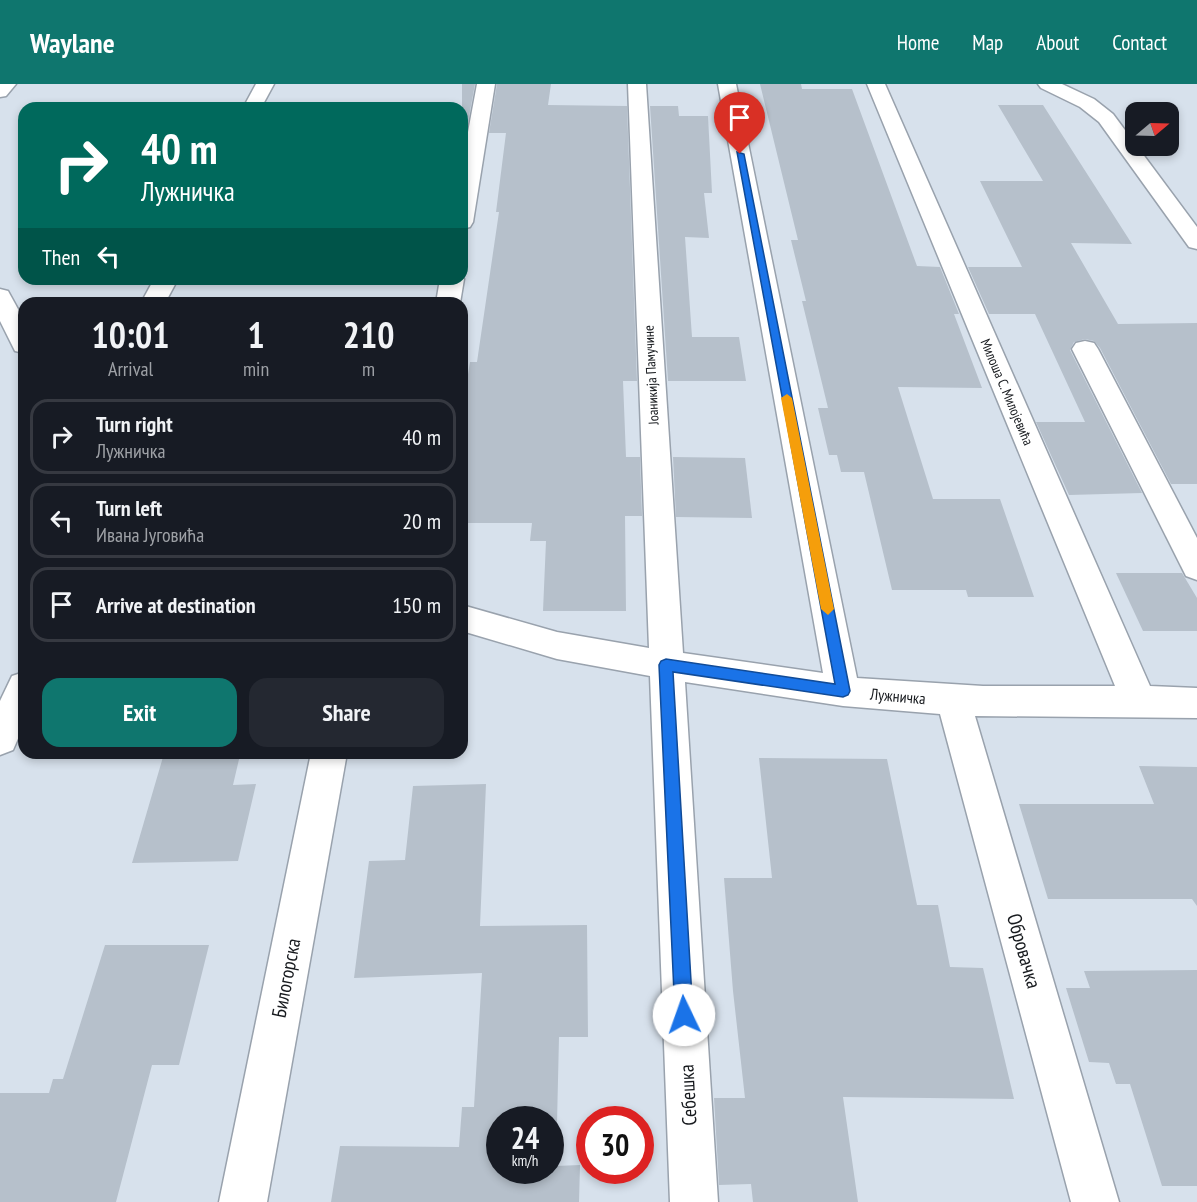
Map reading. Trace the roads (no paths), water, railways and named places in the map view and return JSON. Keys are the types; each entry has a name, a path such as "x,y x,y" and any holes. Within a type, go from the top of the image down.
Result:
{"street":[{"path":"0,92 7,84"},
{"path":"255,102 265,84"},
{"path":"468,188 486,84"},
{"name":"Јоаникија Памучине","path":"637,84 666,665"},
{"path":"727,84 843,691"},
{"name":"Милоша С. Милојевића","path":"876,84 1138,699"},
{"path":"1047,84 1087,103 1106,118 1197,242"},
{"path":"0,296 18,333"},
{"path":"1085,349 1197,568"},
{"name":"Лужничка","path":"468,620 537,641 666,665 843,691 953,700 1138,699 1197,703"},
{"name":"Себешка","path":"666,665 694,1202"},
{"path":"0,739 18,699"},
{"name":"Обровачка","path":"953,700 1095,1202"},
{"name":"Билогорска","path":"243,1202 328,759"}]}
